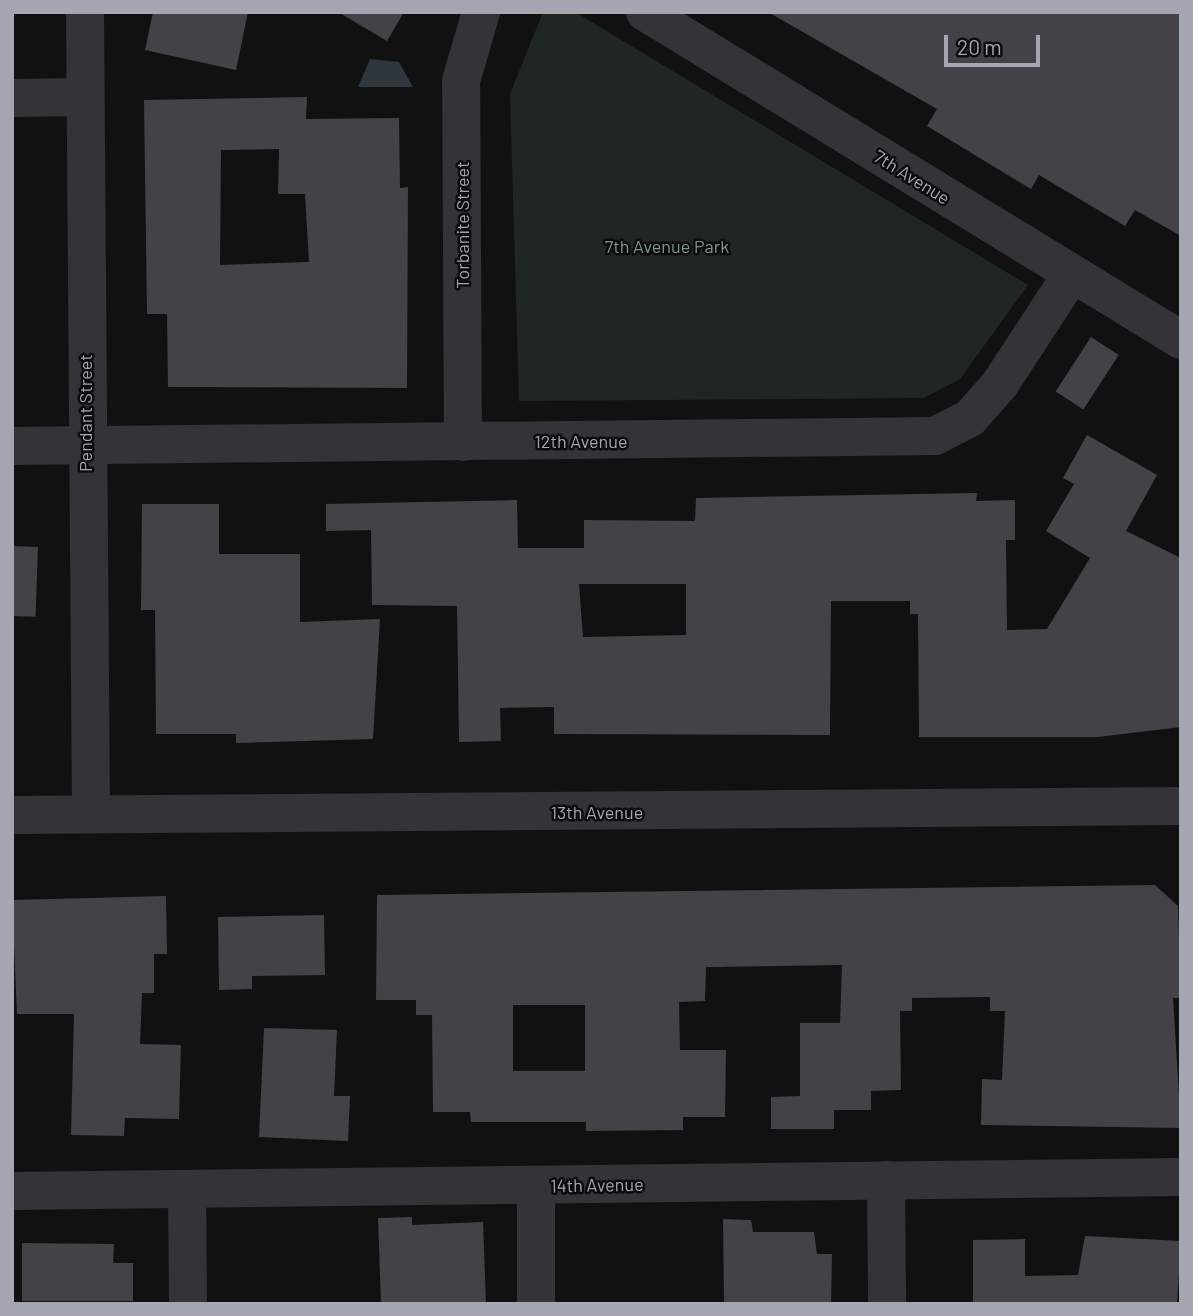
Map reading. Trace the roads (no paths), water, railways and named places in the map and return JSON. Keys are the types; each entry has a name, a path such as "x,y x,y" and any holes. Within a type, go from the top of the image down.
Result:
{"street":[{"name":"Pendant Street","path":"85,12 85,445 90,814"},
{"name":"Torbanite Street","path":"463,442 461,81 481,12"},
{"name":"7th Avenue","path":"645,12 1181,340"},
{"path":"12,98 83,97"},
{"name":"12th Avenue","path":"12,446 935,436 970,418 1000,384 1071,275"},
{"name":"13th Avenue","path":"12,815 1181,806"},
{"name":"14th Avenue","path":"12,1191 1181,1177"},
{"path":"886,1180 887,1304"},
{"path":"536,1186 536,1304"},
{"path":"187,1189 188,1304"}],"park label":[{"name":"7th Avenue Park","path":"667,246"}]}
